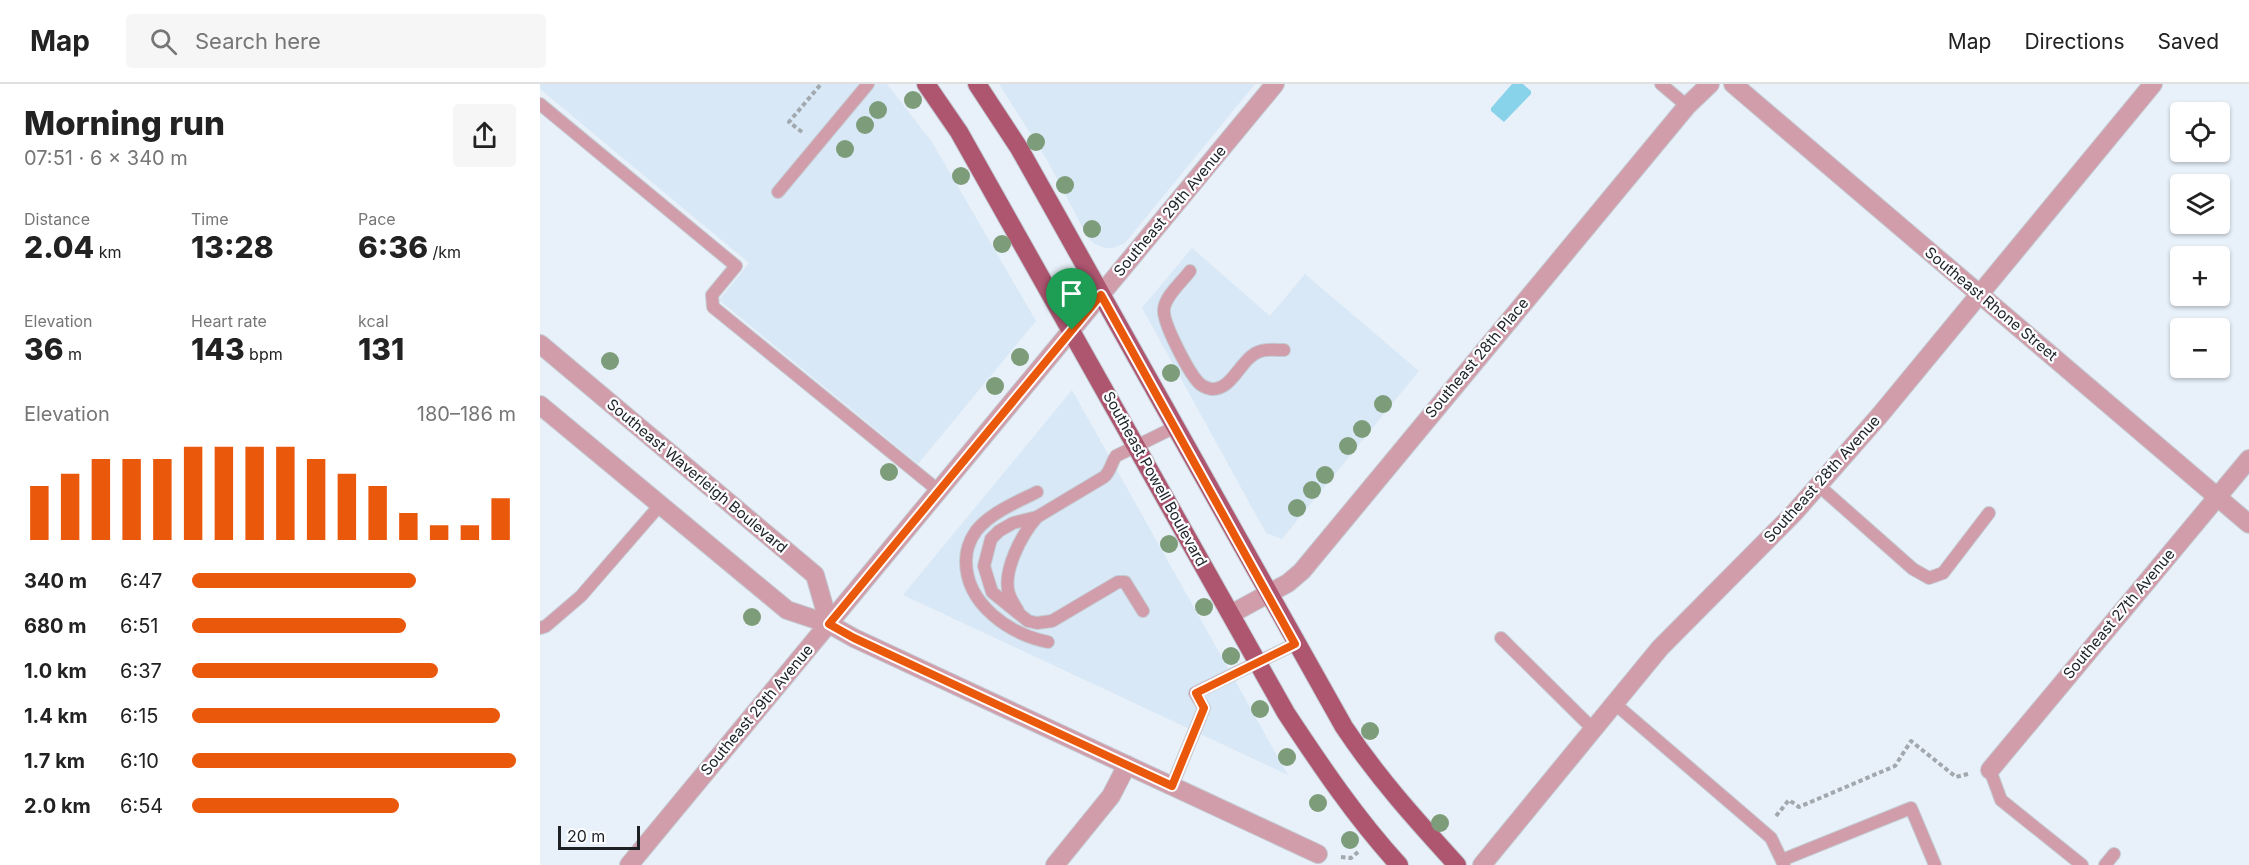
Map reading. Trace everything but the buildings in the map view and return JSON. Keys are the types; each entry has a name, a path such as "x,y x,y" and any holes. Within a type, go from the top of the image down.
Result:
{"main road":[{"name":"Southeast Powell Boulevard","path":"926,84 959,132 1286,713 1332,783 1375,839 1399,865"},
{"path":"978,84 1018,148 1295,644 1344,727 1368,764 1397,801 1457,865"}],"street":[{"name":"Southeast 29th Avenue","path":"629,865 1275,84"},
{"name":"Southeast 28th Place","path":"1231,614 1288,583 1302,571 1687,106 1710,84"},
{"name":"Southeast Rhone Street","path":"1733,84 2249,524"},
{"name":"Southeast 28th Avenue","path":"1482,865 1660,648 1794,513 1880,415 2152,84"},
{"name":"Southeast Waverleigh Boulevard","path":"540,344 815,575 829,624"},
{"path":"540,405 787,610 829,624 854,638 1318,854"},
{"name":"Southeast 27th Avenue","path":"1990,770 2249,459"},
{"path":"1055,865 1111,796 1127,765"}],"lane":[{"path":"778,192 868,84"},
{"path":"1661,84 1687,106"},
{"path":"540,104 736,266 712,296 712,307 939,491"},
{"path":"1190,271 1164,307 1164,319 1199,384 1209,389 1224,386 1247,361 1260,351 1284,350"},
{"path":"1143,611 1125,582 1118,582 1052,621 1037,623 1028,621 992,592 985,573 985,559 991,539 999,531 1013,523 1037,517 1104,477 1109,473 1116,456 1175,427"},
{"path":"1818,486 1913,569 1929,578 1943,573 1989,513"},
{"path":"1037,492 983,523 966,549 966,566 969,587 981,604 1025,636 1048,642"},
{"path":"540,628 546,626 581,596 660,505"},
{"path":"1019,615 1009,592 1011,563 1021,538 1037,517"},
{"path":"1501,638 1593,729"},
{"path":"1172,786 1204,708 1196,693 1295,644"},
{"path":"1614,703 1764,831 1771,838 1783,863 1911,808 1935,865"},
{"path":"1990,770 2001,800 2082,865"},
{"path":"2105,865 2115,854"}],"path":[{"path":"817,144 789,122 821,84"},
{"path":"1764,831 1790,800 1799,807 1895,766 1911,741 1956,777 1990,770"},
{"path":"1318,854 1351,858 1375,839"}],"shaded area":[{"path":"540,84 887,84 932,142 1036,321 918,464 719,300 749,263 540,89"},
{"path":"999,84 1255,84 1125,243 1114,248 1105,248 1088,238 1047,160"},
{"path":"1192,248 1270,316 1305,274 1419,371 1282,539 1266,533 1142,308"},
{"path":"1072,390 1288,775 903,595"}],"water":[{"path":"1512,84 1523,84 1531,91 1531,94 1504,122 1491,111 1491,108"}],"route":[{"path":"1101,295 1295,644 1196,693 1204,708 1172,786 854,638 829,624 1072,330 1101,295"}]}
